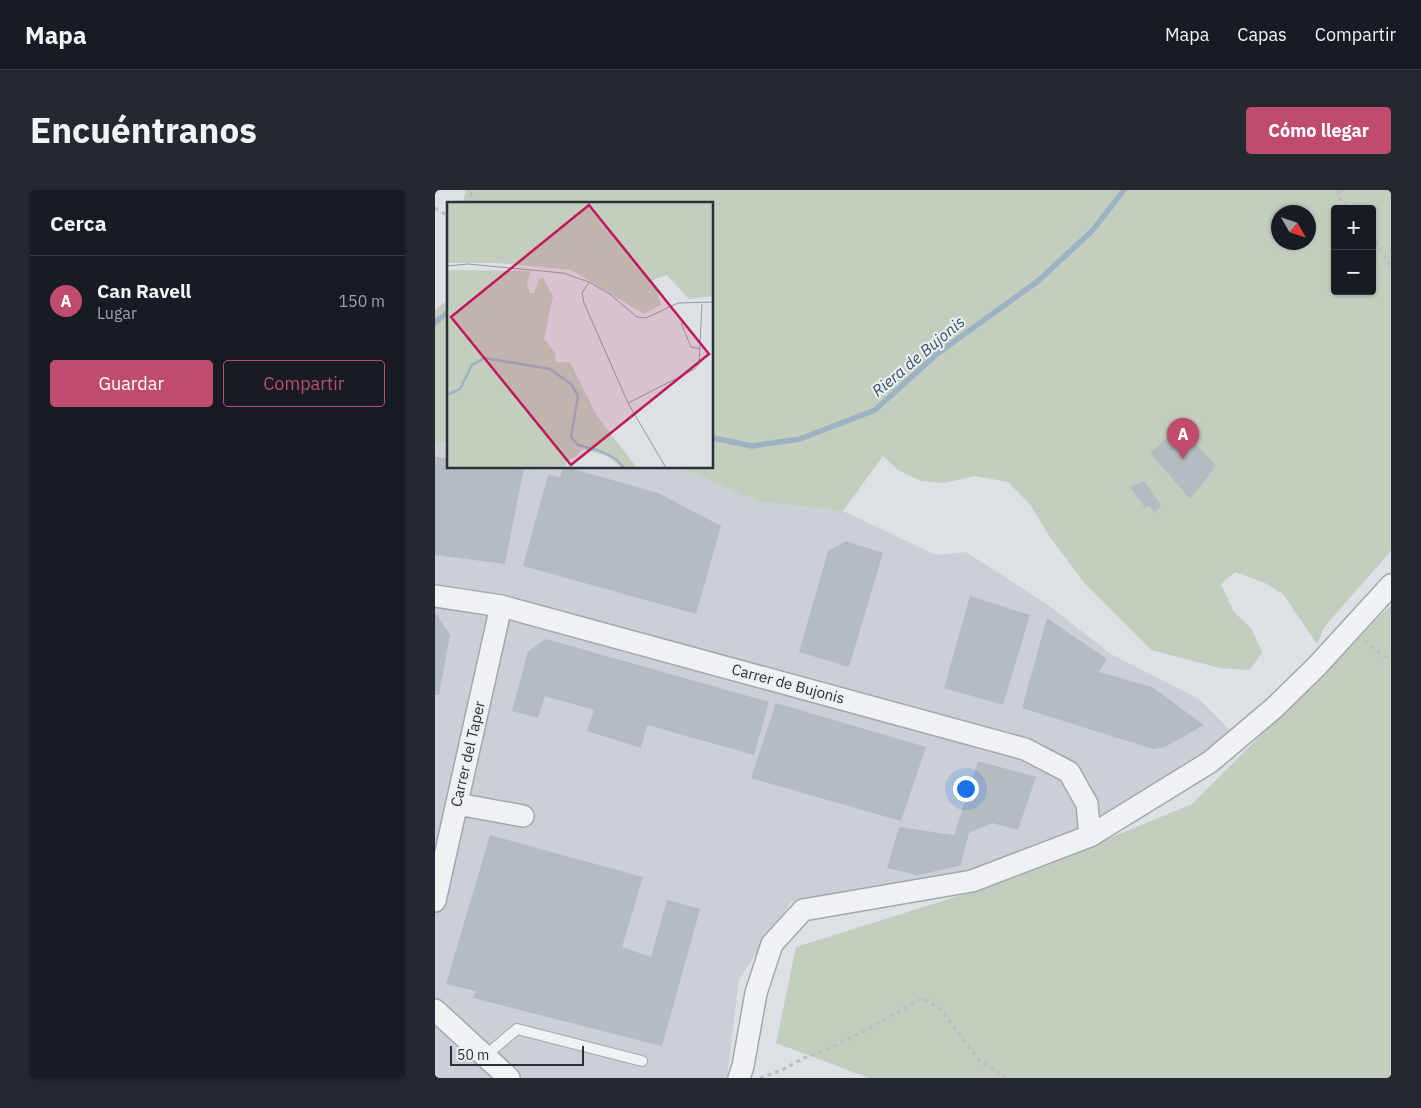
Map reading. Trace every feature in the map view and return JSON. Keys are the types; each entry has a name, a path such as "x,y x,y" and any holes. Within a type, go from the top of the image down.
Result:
{"street":[{"path":"739,1078 743,1066 756,993 772,944 803,910 972,881 1090,836 1210,762 1274,708 1317,666 1391,585"},
{"name":"Carrer de Bujonis","path":"435,596 501,606 1025,749 1069,772 1087,804 1090,836"},
{"name":"Carrer del Taper","path":"435,901 501,606"},
{"path":"457,804 523,816"},
{"path":"435,1010 509,1078"}],"lane":[{"path":"485,1056 517,1029 642,1061"}],"path":[{"path":"468,202 473,190"},
{"path":"1339,190 1338,196 1346,205"},
{"path":"435,208 447,216"},
{"path":"1376,241 1391,267"},
{"path":"1351,629 1383,656 1391,658"},
{"path":"760,1078 826,1050 923,998 941,1010 978,1059 1006,1078"}],"shaded area":[{"path":"435,442 447,442 447,469 684,469 759,502 843,511 936,555 966,552 1048,605 1111,654 1199,699 1231,731 1155,797 1018,865 905,886 791,902 739,979 727,1078 435,1078"}],"green space":[{"path":"466,190 1391,190 1391,551 1325,626 1317,644 1283,594 1265,583 1235,572 1221,584 1234,612 1251,628 1262,652 1250,670 1220,668 1151,650 1085,584 1050,537 1029,503 1008,482 975,476 944,483 921,481 898,470 883,456 843,511 759,502 684,469 714,469 714,202 463,202"},
{"path":"447,301 447,442 435,442 435,310"},
{"path":"1391,605 1391,1078 869,1078 776,1043 796,947 1000,883 1192,804"}],"building":[{"path":"1180,426 1216,466 1190,499 1150,453"},
{"path":"435,457 447,458 447,469 524,469 505,564 435,555"},
{"path":"563,469 574,469 658,493 721,526 696,614 523,566 548,475 560,477"},
{"path":"1144,481 1161,505 1155,513 1149,506 1145,508 1130,487"},
{"path":"846,541 883,553 849,667 799,652 828,551"},
{"path":"970,596 1030,615 1003,705 944,688"},
{"path":"435,612 450,635 439,695 435,695"},
{"path":"1047,618 1107,659 1099,672 1152,687 1204,725 1165,747 1153,749 1022,708"},
{"path":"546,639 769,702 754,755 647,725 641,748 587,731 594,710 545,696 538,718 512,711 528,651"},
{"path":"776,703 926,747 901,821 751,778"},
{"path":"978,761 1036,777 1018,830 992,823 969,833 960,866 917,875 887,868 899,827 954,835"},
{"path":"490,835 643,877 622,947 651,957 667,900 700,909 662,1046 473,998 476,991 446,984"}],"waterway":[{"name":"Riera de Bujonis","path":"714,438 752,446 800,439 875,410 937,354 1038,281 1092,231 1124,190"},
{"name":"Riera de Bujonis","path":"435,322 447,313"}],"place":[{"name":"Can Ravell","path":"1183,459"}]}
